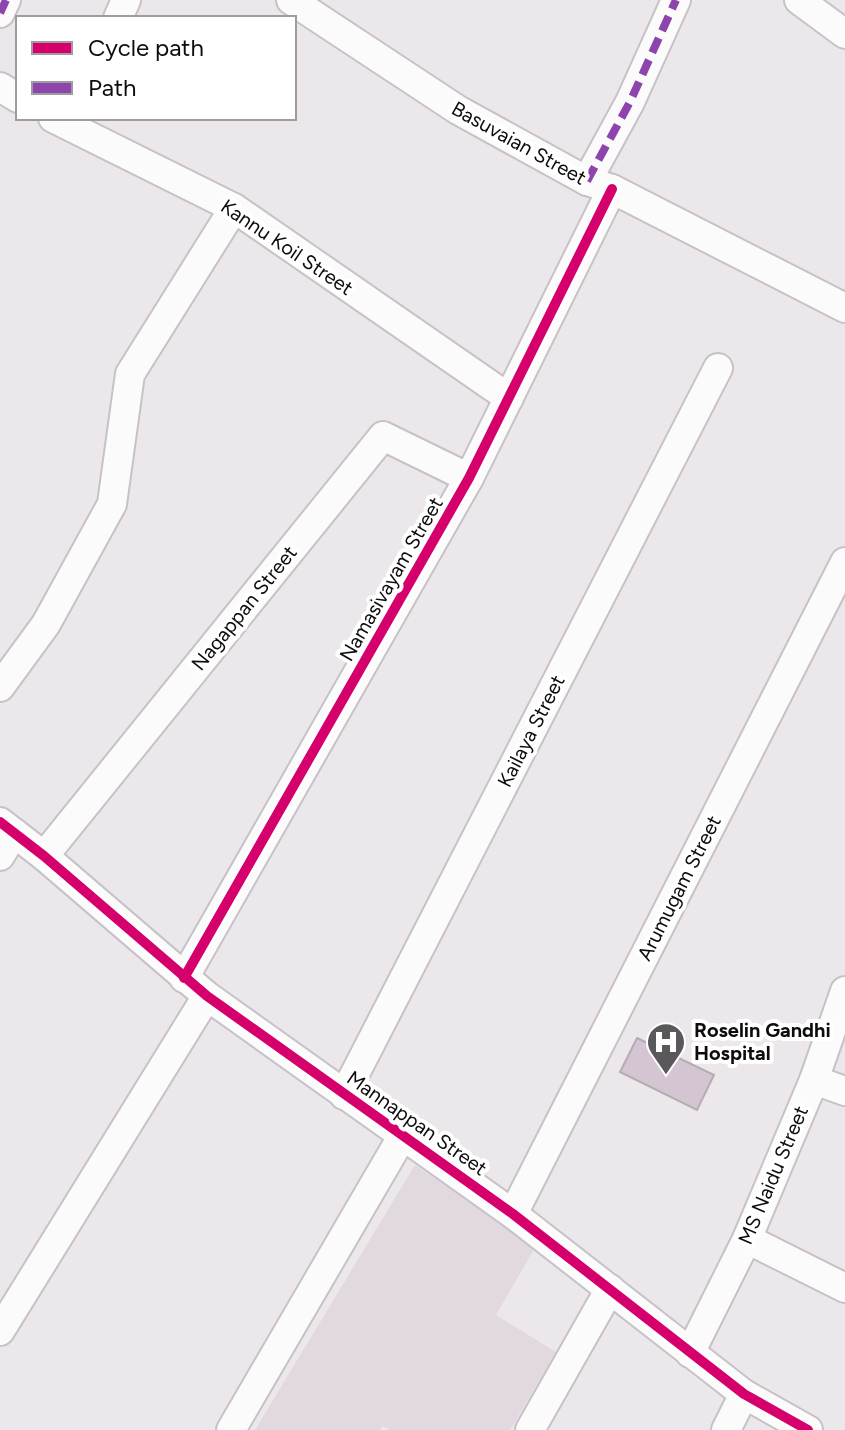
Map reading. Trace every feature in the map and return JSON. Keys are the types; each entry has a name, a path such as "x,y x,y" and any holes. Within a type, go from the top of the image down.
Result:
{"street":[{"path":"0,13 6,0"},
{"name":"Basuvaian Street","path":"291,0 458,110 845,308"},
{"name":"Namasivayam Street","path":"184,978 469,478 509,398 600,185 630,102 676,0"},
{"path":"799,0 845,34"},
{"name":"Kannu Koil Street","path":"66,121 234,208 509,398"},
{"path":"0,687 46,624 112,504 130,374 234,208"},
{"name":"Kailaya Street","path":"344,1095 718,368"},
{"name":"Nagappan Street","path":"44,856 383,436 469,478"},
{"name":"Arumugam Street","path":"513,1214 845,562"},
{"name":"Mannappan Street","path":"5,837 44,856 207,996 513,1214 744,1394 808,1430"},
{"name":"MS Naidu Street","path":"690,1353 747,1239 814,1080 845,991"},
{"path":"0,1331 207,996"},
{"path":"814,1080 845,1091"},
{"path":"231,1430 403,1135"},
{"path":"747,1239 845,1288"},
{"path":"530,1430 610,1289"},
{"path":"726,1430 744,1394"}],"shaded area":[{"path":"415,1165 536,1246 496,1315 556,1352 510,1430 390,1430 383,1426 380,1430 255,1430"}],"building":[{"path":"637,1038 714,1075 697,1110 620,1072"}],"marked path":[{"path":"0,13 6,0"},
{"path":"587,181 630,102 676,0"}],"cycle path":[{"path":"184,978 469,478 612,189"},
{"path":"0,822 207,996 513,1214 744,1394 808,1430"}],"place":[{"name":"Roselin Gandhi Hospital","path":"666,1076"}]}
